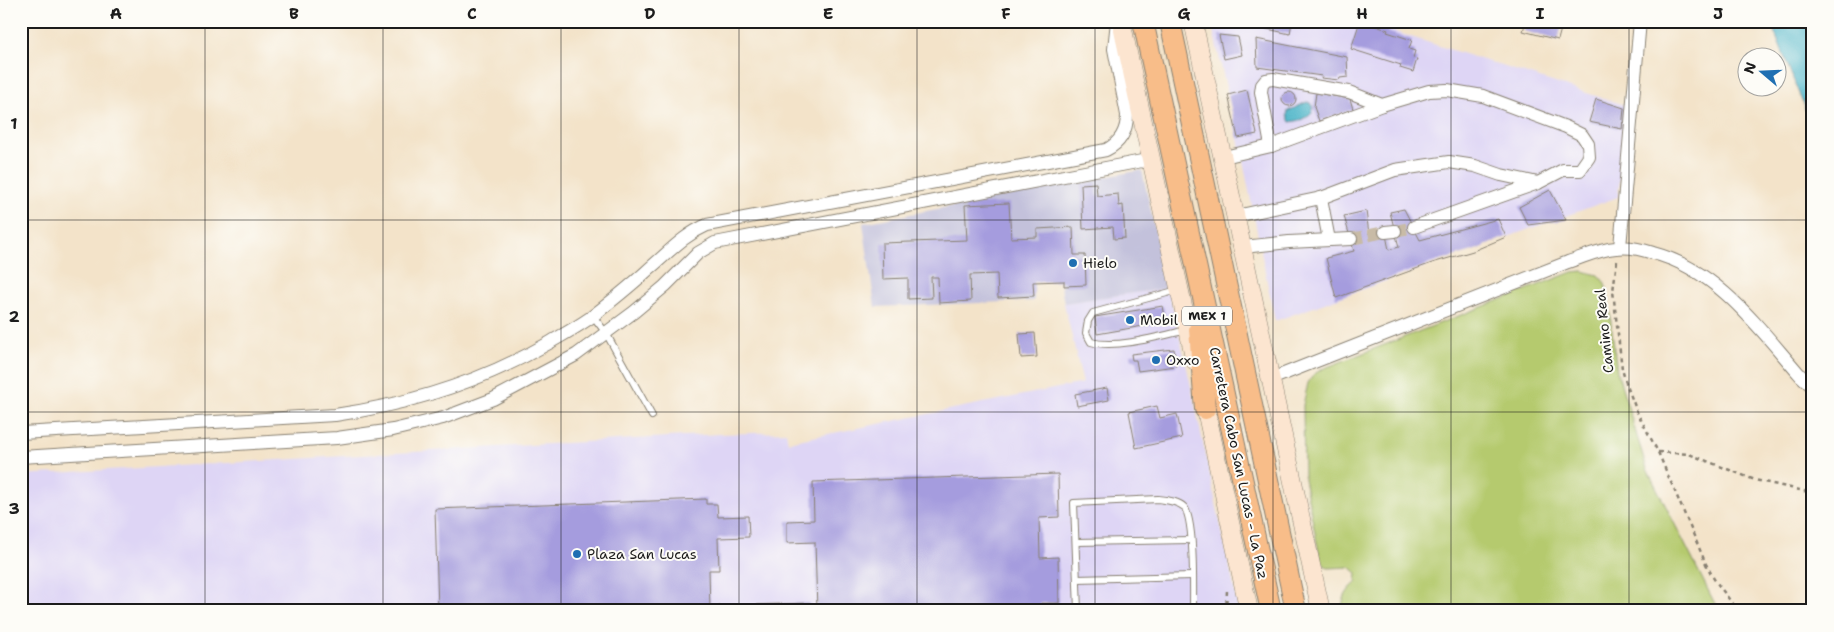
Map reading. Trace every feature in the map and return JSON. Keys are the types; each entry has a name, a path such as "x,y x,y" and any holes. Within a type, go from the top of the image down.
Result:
{"highway":[{"name":"Carretera Cabo San Lucas - La Paz","path":"1143,21 1271,611"},
{"name":"Carretera Cabo San Lucas - La Paz","path":"1170,21 1296,611"},
{"path":"1187,220 1200,339 1205,409"}],"main road":[{"path":"1119,21 1249,611"},
{"path":"1193,21 1321,611"}],"street":[{"path":"21,433 335,415 361,412 435,394 482,377 533,352 593,316 649,270 682,239 707,226 1102,152 1120,140 1126,127 1127,119 1114,49 1119,21"},
{"path":"1620,247 1640,21"},
{"path":"1271,146 1261,92 1262,85 1266,80 1273,79 1350,92 1382,105"},
{"path":"1224,157 1271,146 1382,105 1429,91 1447,90 1483,96 1566,127 1582,135 1588,144 1589,157 1580,170 1563,170 1538,183 1414,227"},
{"path":"21,457 337,438 392,430 443,418 493,399 576,355 665,286 698,253 710,245 722,241 1142,161 1148,163 1153,170"},
{"path":"1236,216 1321,198 1395,170 1449,162 1475,166 1501,175 1538,183"},
{"path":"1321,198 1330,240"},
{"path":"1243,247 1351,238"},
{"path":"1271,379 1568,262 1604,250 1620,247 1672,258 1712,281 1724,291 1813,387"}],"lane":[{"path":"1179,290 1094,313 1088,321 1086,333 1091,342 1102,345 1154,338 1188,330"},
{"path":"593,316 606,333 652,416"},
{"path":"1078,611 1074,503 1158,499 1172,501 1183,507 1189,518 1193,611"},
{"path":"1076,542 1191,540"},
{"path":"1077,579 1192,576"}],"path":[{"name":"Camino Real","path":"1620,247 1613,292 1622,369 1631,398 1658,452 1706,564 1714,579 1738,611"},
{"path":"1658,452 1690,454 1755,480 1813,493"}],"shaded area":[{"path":"1211,21 1361,21 1627,106 1618,197 1275,321 1243,161"},
{"path":"1142,170 1168,288 1064,303 1060,281 1034,282 1034,301 875,307 863,223"},
{"path":"1168,288 1239,611 21,611 21,475 720,434 786,432 788,442 1083,383 1064,303"}],"green space":[{"path":"1583,271 1598,275 1605,283 1617,371 1647,469 1714,602 1721,611 1341,611 1345,595 1356,583 1357,573 1350,567 1328,568 1321,562 1304,479 1303,405 1308,383 1313,375 1322,369 1572,272"}],"water":[{"path":"1770,21 1813,21 1813,129 1786,61 1786,48 1781,48"},
{"path":"1307,102 1313,106 1312,113 1301,120 1290,122 1287,115 1288,111"}],"building":[{"path":"1231,21 1292,21 1290,34"},
{"path":"1360,21 1412,40 1409,49 1415,51 1413,58 1417,59 1413,72 1400,68 1401,65 1351,49"},
{"path":"1526,21 1563,21 1558,40 1523,31"},
{"path":"1219,35 1238,37 1242,55 1224,59"},
{"path":"1256,39 1347,57 1348,77 1340,78 1339,80 1257,67"},
{"path":"1247,90 1257,134 1238,138 1228,95"},
{"path":"1289,92 1294,94 1296,99 1294,104 1289,106 1284,104 1282,99 1284,94"},
{"path":"1316,93 1350,99 1353,109 1319,121 1314,107"},
{"path":"1596,99 1624,108 1622,129 1589,122"},
{"path":"1096,183 1097,196 1118,194 1119,206 1123,205 1125,238 1114,239 1113,227 1083,229 1081,184"},
{"path":"1550,190 1566,220 1528,225 1519,207"},
{"path":"1009,203 1011,238 1037,237 1037,229 1073,227 1074,255 1085,255 1086,285 1064,286 1064,281 1033,282 1034,296 998,298 997,274 970,275 971,301 939,303 938,277 931,277 932,298 908,299 908,278 883,279 882,243 967,240 965,205"},
{"path":"1404,209 1420,240 1498,219 1506,237 1473,251 1432,263 1336,298 1326,258 1354,251 1344,216 1366,211 1369,234 1385,230 1389,250 1399,247 1390,212"},
{"name":"Mobil","path":"1163,306 1166,322 1097,334 1095,317"},
{"path":"1035,333 1037,357 1021,358 1019,334"},
{"name":"Oxxo","path":"1174,349 1176,366 1138,371 1136,360 1132,360 1131,354"},
{"path":"1107,388 1109,400 1077,406 1075,394"},
{"path":"1157,406 1160,418 1177,414 1182,438 1136,448 1129,412"},
{"path":"1058,474 1059,517 1039,518 1040,558 1058,557 1059,603 1041,603 1041,611 817,611 815,542 787,543 787,521 814,520 813,482"},
{"name":"Plaza San Lucas","path":"706,499 706,504 717,504 718,517 748,516 749,537 718,538 719,570 709,570 710,611 438,611 435,509"},
{"path":"810,603 810,611 718,611 717,606"}],"tunnel":[{"path":"1395,231 1414,227"},
{"path":"1351,239 1385,232"}],"place":[{"name":"Hielo","path":"1073,263"},
{"name":"Mobil","path":"1130,320"},
{"name":"Oxxo","path":"1156,360"},
{"name":"Plaza San Lucas","path":"577,554"}]}
